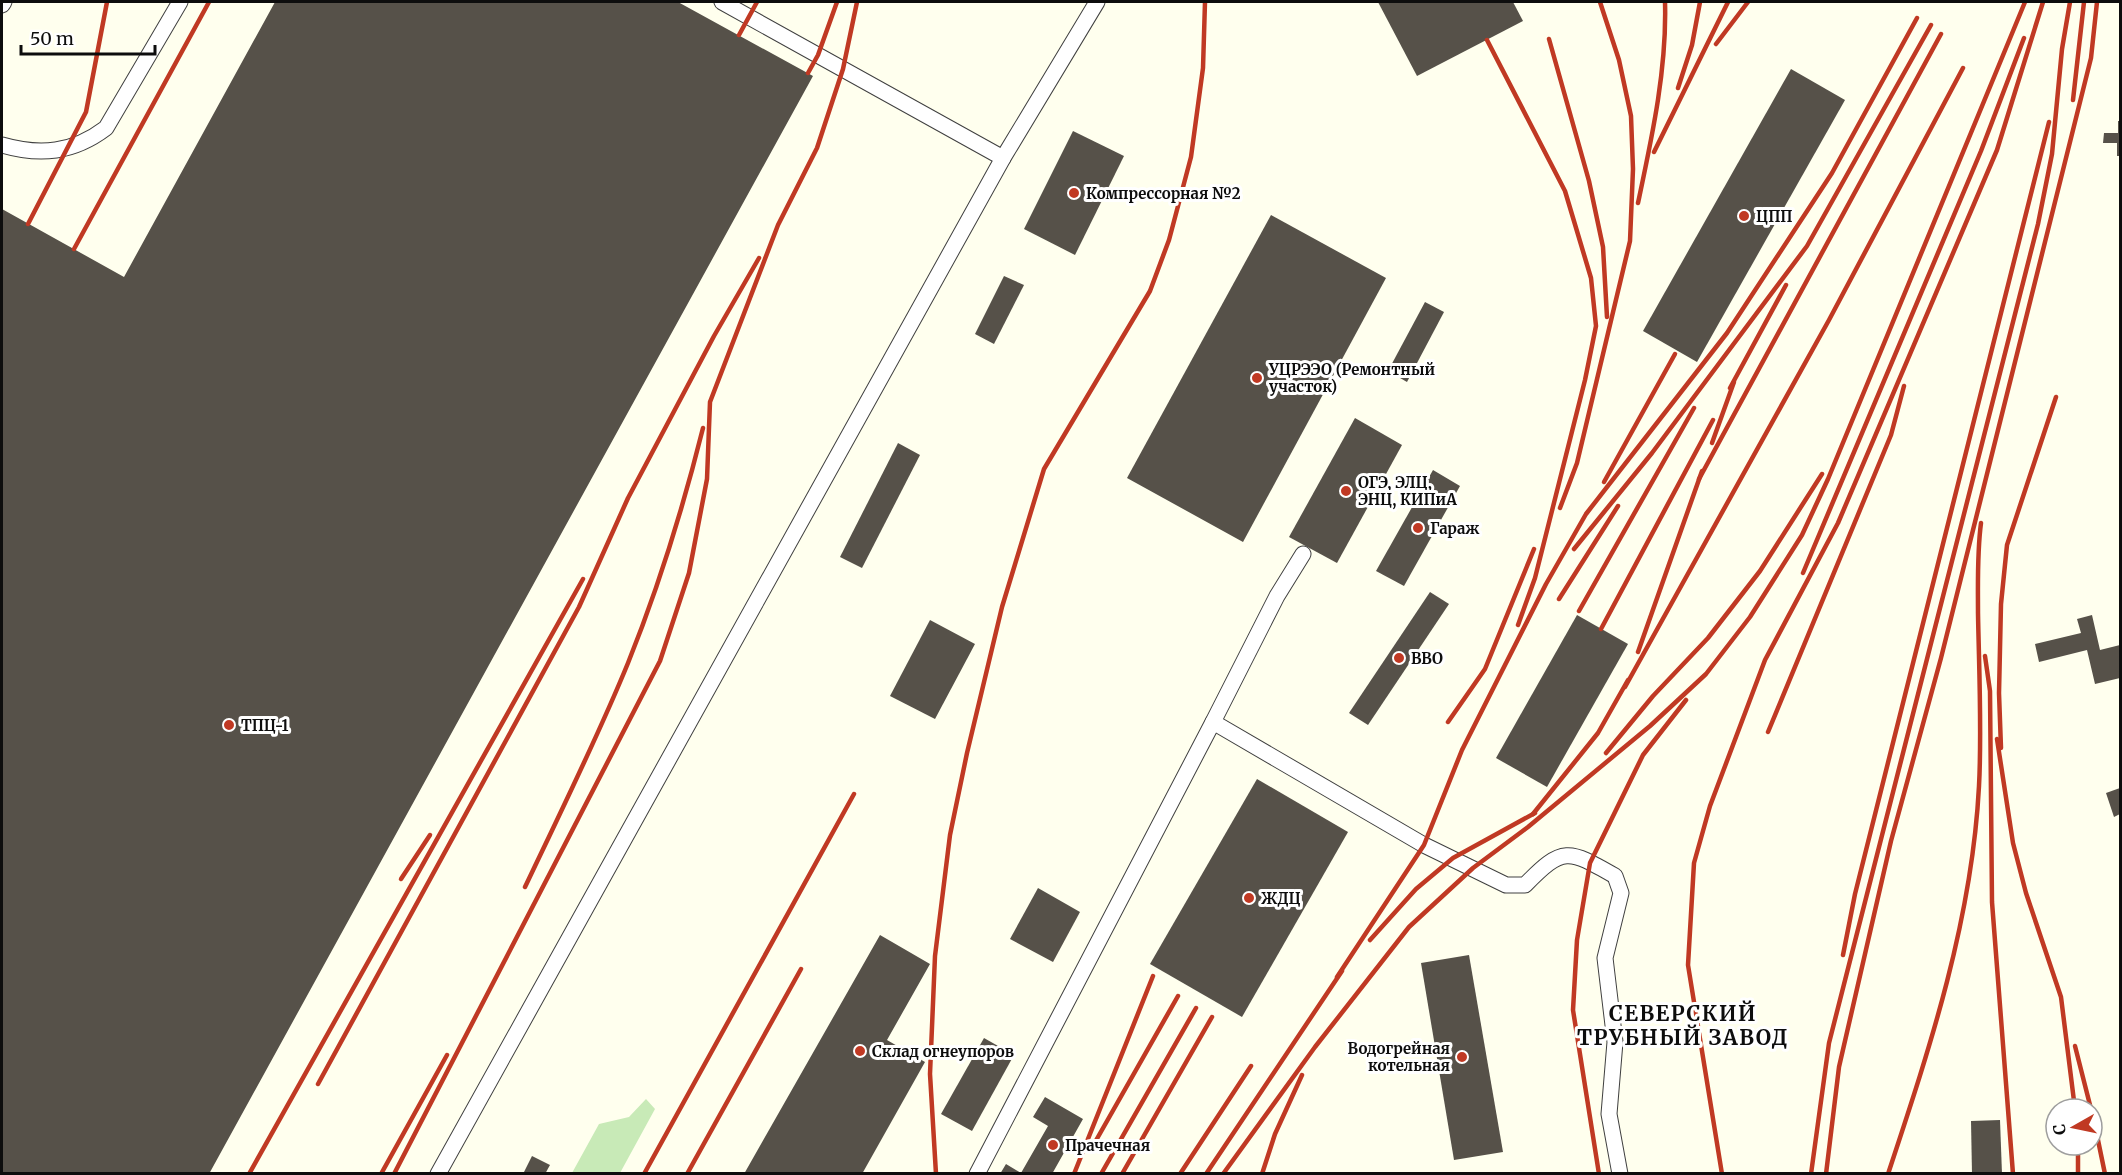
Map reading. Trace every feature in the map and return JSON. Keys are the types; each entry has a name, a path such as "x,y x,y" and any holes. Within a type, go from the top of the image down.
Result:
{"street":[{"path":"2,145 26,152 66,149 99,133 105,128 180,2"},
{"path":"722,2 1003,158"},
{"path":"438,1173 1003,158 1097,2"},
{"path":"977,1173 1277,596 1303,554"},
{"path":"1213,722 1424,845 1506,885 1518,887 1525,885 1554,857 1564,855 1575,856 1615,876 1621,893 1605,958 1615,1042 1609,1114 1620,1173"}],"green space":[{"path":"646,1099 655,1109 620,1173 572,1173 599,1124 629,1117"}],"building":[{"name":"ТПЦ-1","path":"275,2 678,2 813,76 209,1174 2,1174 2,209 124,277"},
{"path":"1378,2 1513,2 1523,21 1417,76"},
{"name":"ЦПП","path":"1791,69 1845,100 1697,362 1643,331"},
{"path":"2118,121 2120,121 2120,156 2117,156 2117,143 2103,143 2104,133 2118,133"},
{"name":"Компрессорная №2","path":"1073,131 1124,156 1075,255 1024,229"},
{"name":"УЦРЭЭО (Ремонтный участок)","path":"1271,215 1386,278 1243,542 1127,478"},
{"path":"1004,276 1024,285 994,344 975,334"},
{"path":"1425,302 1444,312 1407,382 1388,371"},
{"name":"ОГЭ, ЭЛЦ, ЭНЦ, КИПиА","path":"1355,418 1402,445 1337,563 1289,537"},
{"path":"898,443 920,455 862,568 840,557"},
{"name":"Гараж","path":"1433,470 1460,486 1404,586 1376,571"},
{"name":"ВВО","path":"1430,592 1449,604 1368,725 1349,713"},
{"path":"1577,615 1628,644 1547,787 1496,758"},
{"path":"2092,615 2100,650 2120,645 2120,678 2095,684 2087,650 2039,662 2035,644 2081,633 2077,619"},
{"path":"930,620 975,644 935,719 890,696"},
{"name":"ЖДЦ","path":"1257,779 1348,832 1242,1017 1150,964"},
{"path":"2120,788 2120,814 2114,817 2106,793"},
{"path":"1038,888 1080,912 1053,962 1010,939"},
{"name":"Склад огнеупоров","path":"880,935 930,964 887,1040 925,1062 862,1174 744,1174"},
{"name":"Водогрейная котельная","path":"1469,955 1503,1152 1454,1160 1421,963"},
{"path":"984,1038 1014,1055 972,1131 941,1114"},
{"name":"Прачечная","path":"1045,1097 1083,1119 1052,1174 1000,1174 1006,1164 1021,1173 1048,1126 1033,1117"},
{"path":"2000,1120 2002,1174 1972,1174 1971,1121"},
{"path":"532,1156 550,1165 545,1174 523,1174"}],"railway":[{"path":"28,224 86,112 107,2"},
{"path":"74,249 209,2"},
{"path":"739,35 757,2"},
{"path":"808,73 818,55 837,2"},
{"path":"394,1174 660,661 689,573 707,479 710,402 778,225 817,148 843,69 857,2"},
{"path":"936,1174 930,1074 935,956 950,835 967,753 1002,607 1044,469 1150,291 1169,240 1191,157 1203,68 1205,2"},
{"path":"1560,508 1577,463 1630,241 1633,169 1631,116 1619,60 1600,2"},
{"path":"1638,203 1661,78 1665,2"},
{"path":"1678,88 1692,45 1700,2"},
{"path":"1654,152 1728,2"},
{"path":"1716,44 1748,2"},
{"path":"1223,1174 1315,1047 1409,927 1473,868 1528,827 1650,726 1706,674 1750,617 1802,535 1828,479 2025,2"},
{"path":"1722,1174 1688,965 1694,863 1710,806 1765,660 1838,523 1997,150 2043,2"},
{"path":"1811,1174 1829,1043 2038,224 2052,154 2062,49 2070,2"},
{"path":"2073,100 2084,2"},
{"path":"1826,1174 1839,1067 1891,841 1941,658 2091,58 2097,2"},
{"path":"1337,977 1424,845 1462,750 1546,584 1586,514 1727,333 1832,173 1917,18"},
{"path":"1574,549 1652,453 1807,246 1931,25"},
{"path":"1699,479 1941,34"},
{"path":"1803,573 1981,151 2024,38"},
{"path":"1549,39 1589,181 1603,247 1607,317"},
{"path":"1487,40 1565,191 1591,278 1596,326 1585,380 1535,578 1518,625"},
{"path":"1625,687 1829,320 1963,68"},
{"path":"1843,955 1855,894 2049,122"},
{"path":"318,1084 579,607 628,498 714,336 759,258"},
{"path":"1730,388 1786,285"},
{"path":"1604,482 1675,354"},
{"path":"1712,443 1734,382"},
{"path":"1768,732 1891,435 1904,386"},
{"path":"2001,748 1999,693 2001,604 2007,545 2056,397"},
{"path":"1579,611 1694,408"},
{"path":"1601,629 1713,420"},
{"path":"525,887 604,720 628,663 670,547 703,428"},
{"path":"1638,652 1702,471"},
{"path":"1606,753 1653,696 1708,638 1760,571 1822,474"},
{"path":"1559,599 1618,506"},
{"path":"1888,1174 1947,983 1968,886 1975,836 1980,765 1978,579 1981,523"},
{"path":"1448,722 1485,669 1534,549"},
{"path":"249,1174 583,579"},
{"path":"1985,656 1990,691 1992,902 2013,1174"},
{"path":"1533,814 1598,733 1628,680"},
{"path":"1599,1174 1573,1010 1577,940 1590,863 1643,755 1686,700"},
{"path":"1997,739 2013,843 2026,893 2061,997 2074,1097"},
{"path":"644,1174 854,794"},
{"path":"1370,940 1416,889 1453,858 1535,813"},
{"path":"401,879 430,835"},
{"path":"687,1174 801,969"},
{"path":"1206,1174 1342,971"},
{"path":"1074,1174 1153,976"},
{"path":"1094,1144 1178,996"},
{"path":"1101,1174 1196,1008"},
{"path":"1122,1174 1212,1017"},
{"path":"2075,1046 2088,1097"},
{"path":"381,1174 447,1055"},
{"path":"1180,1174 1251,1066"},
{"path":"1262,1174 1275,1134 1302,1075"},
{"path":"2078,1157 2078,1174"},
{"path":"2101,1157 2105,1174"}],"place":[{"name":"Компрессорная №2","path":"1074,193"},
{"name":"ЦПП","path":"1744,216"},
{"name":"УЦРЭЭО (Ремонтный участок)","path":"1257,378"},
{"name":"ОГЭ, ЭЛЦ, ЭНЦ, КИПиА","path":"1346,491"},
{"name":"Гараж","path":"1418,528"},
{"name":"ВВО","path":"1399,658"},
{"name":"ТПЦ-1","path":"229,725"},
{"name":"ЖДЦ","path":"1249,898"},
{"name":"Склад огнеупоров","path":"860,1051"},
{"name":"Водогрейная котельная","path":"1462,1057"},
{"name":"Прачечная","path":"1053,1145"}],"district":[{"name":"СЕВЕРСКИЙ ТРУБНЫЙ ЗАВОД","path":"1683,1025"}]}
